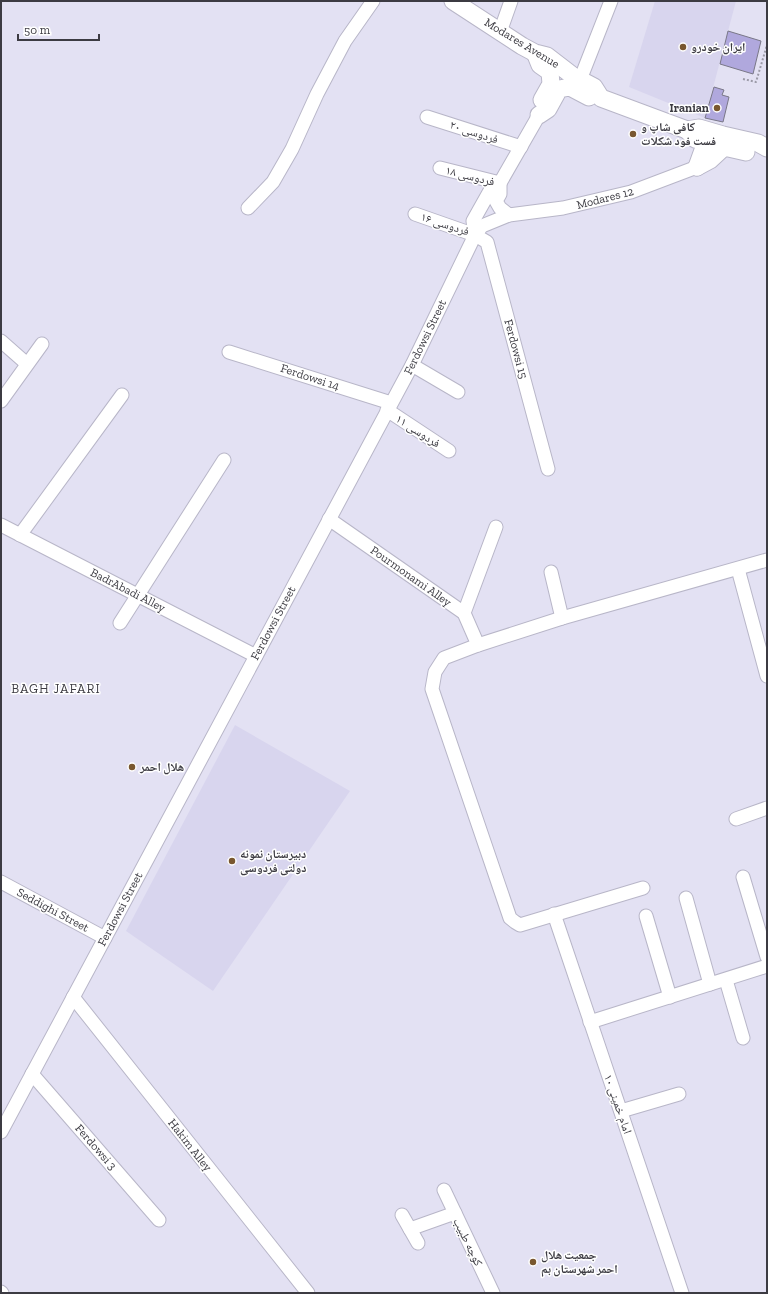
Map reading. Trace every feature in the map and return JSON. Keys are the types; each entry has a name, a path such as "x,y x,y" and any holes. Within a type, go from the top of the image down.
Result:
{"main road":[{"name":"Modares Avenue","path":"453,1 535,53 547,56 580,80 594,87 601,98 686,130 699,128 758,143 767,148"},
{"path":"535,53 540,64 550,72 551,84 540,104 539,115"},
{"path":"539,115 548,109 559,89 570,87 588,97 601,98"},
{"path":"686,130 695,139 706,142 697,167"},
{"path":"697,167 710,160 724,147 756,154 767,153"}],"street":[{"path":"248,208 273,182 292,149 317,94 345,41 373,1"},
{"path":"500,32 511,1"},
{"path":"580,80 611,1"},
{"name":"Ferdowsi Street","path":"1,1132 412,364 475,234 473,221 491,189 500,183 539,115"},
{"name":"فردوسی ۲۰","path":"427,117 521,147"},
{"name":"Modares 12","path":"475,234 482,226 509,214 563,208 631,192 697,167"},
{"name":"فردوسی ۱۸","path":"440,168 500,183"},
{"path":"500,183 500,194 496,201 500,208 509,214"},
{"name":"فردوسی ۱۶","path":"415,214 475,234"},
{"name":"Ferdowsi 15","path":"475,234 487,242 548,469"},
{"path":"1,341 27,364"},
{"path":"1,401 42,344"},
{"name":"Ferdowsi 14","path":"230,352 389,407"},
{"path":"412,364 458,392"},
{"path":"20,535 122,395"},
{"name":"فردوسی ۱۱","path":"389,407 449,451"},
{"path":"120,623 224,460"},
{"name":"Pourmonami Alley","path":"330,519 464,613 478,645"},
{"name":"BadrAbadi Alley","path":"1,525 256,656"},
{"path":"464,613 496,527"},
{"path":"643,888 520,925 510,918 432,689 435,672 444,658 478,645 562,618 767,560"},
{"path":"738,569 767,676"},
{"path":"551,572 562,618"},
{"path":"736,818 767,808"},
{"path":"743,877 767,957"},
{"name":"Seddighi Street","path":"1,882 105,938"},
{"path":"686,898 710,984"},
{"name":"امام خمینی ۱۰","path":"554,914 682,1293"},
{"path":"646,916 670,997"},
{"path":"590,1022 767,966"},
{"path":"726,980 743,1038"},
{"name":"Hakim Alley","path":"73,998 308,1293"},
{"name":"Ferdowsi 3","path":"32,1074 159,1220"},
{"path":"621,1111 679,1094"},
{"name":"کوچه طبیب","path":"444,1190 493,1293"},
{"path":"410,1229 455,1214"},
{"path":"402,1215 418,1243"}],"path":[{"path":"742,79 756,82 767,45"}],"shaded area":[{"name":"ایران خودرو","path":"655,1 736,1 705,118 629,87"},
{"name":"دبیرستان نمونه دولتی فردوسی","path":"235,725 350,791 213,991 126,931"}],"building":[{"path":"728,31 761,41 753,74 720,64"},
{"name":"Iranian","path":"714,87 724,90 722,95 729,97 723,122 705,118"}],"place":[{"name":"ایران خودرو","path":"683,47"},
{"name":"Iranian","path":"717,108"},
{"name":"کافی شاپ و فست فود شکلات","path":"633,134"},
{"name":"هلال احمر","path":"132,767"},
{"name":"دبیرستان نمونه دولتی فردوسی","path":"232,861"},
{"name":"جمعیت هلال احمر شهرستان بم","path":"533,1262"}],"district":[{"name":"BAGH JAFARI","path":"56,688"}]}
